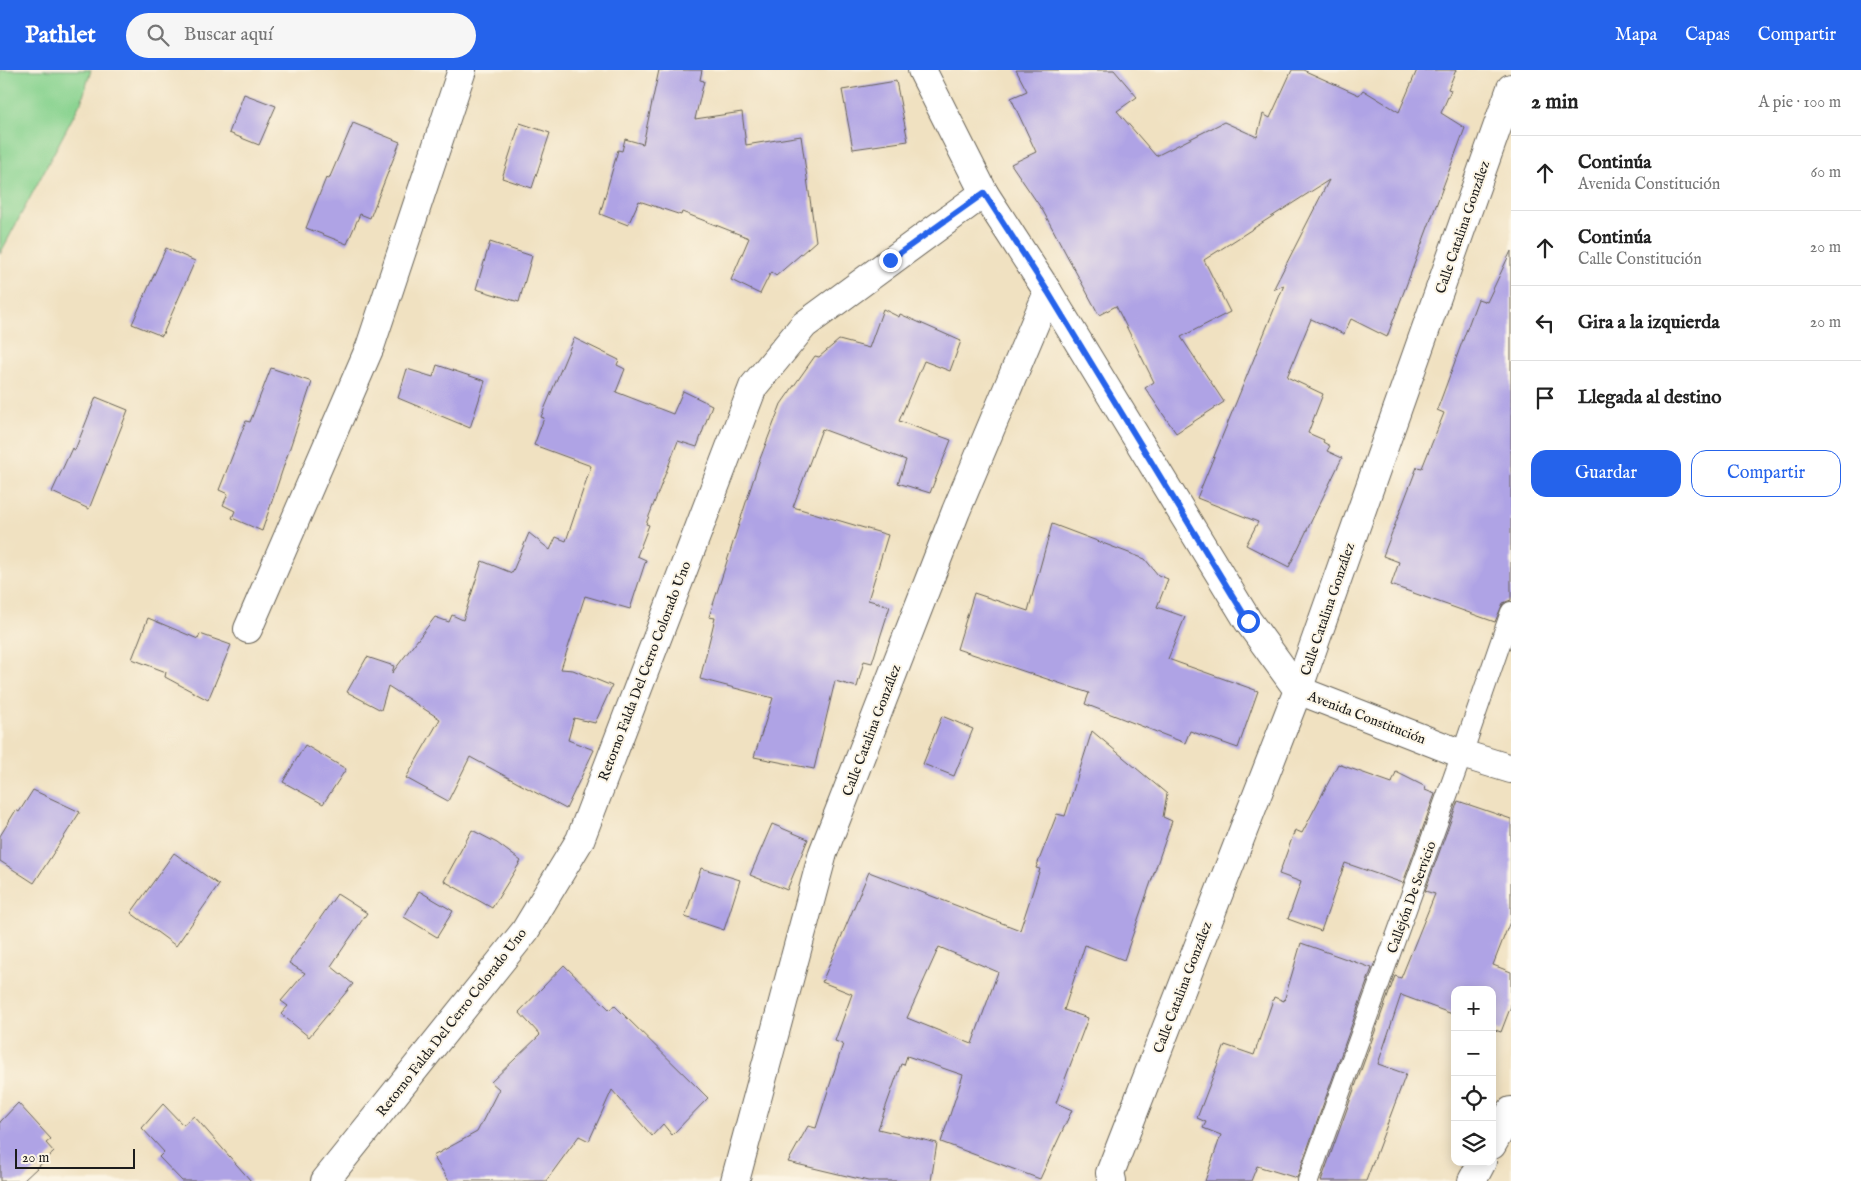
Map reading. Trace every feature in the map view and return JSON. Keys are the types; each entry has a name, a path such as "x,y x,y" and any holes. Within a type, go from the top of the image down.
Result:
{"street":[{"path":"248,629 370,347 462,70"},
{"name":"Avenida Constitución","path":"922,70 984,193 1048,292 1248,621 1298,690 1462,754 1511,769"},
{"name":"Calle Catalina González","path":"1112,1181 1110,1173 1298,690 1511,88"},
{"name":"Retorno Falda Del Cerro Colorado Uno","path":"325,1181 524,931 580,840 753,388 804,325 984,193"},
{"name":"Calle Catalina González","path":"735,1181 823,854 956,511 1048,292"},
{"path":"1496,1138 1511,1111"},
{"path":"1472,1181 1480,1166"}],"lane":[{"name":"Callejón De Servicio","path":"1308,1181 1462,754 1511,612"}],"green space":[{"path":"0,70 91,70 82,100 0,254"}],"building":[{"path":"659,70 702,70 700,80 704,81 695,119 742,112 746,145 801,136 816,241 776,276 771,272 760,294 731,280 749,238 682,212 681,215 639,201 628,225 600,214 618,150 622,151 625,139 643,144"},
{"path":"1016,70 1114,70 1137,97 1117,111 1156,156 1224,122 1257,137 1263,114 1270,118 1292,70 1303,70 1359,95 1363,90 1399,112 1417,70 1456,70 1448,89 1451,90 1441,113 1465,128 1387,337 1351,319 1344,334 1311,319 1287,377 1323,394 1308,433 1324,440 1323,442 1330,446 1327,451 1342,458 1289,567 1246,545 1258,522 1197,498 1284,285 1273,290 1329,180 1204,260 1230,312 1181,337 1224,402 1176,433 1145,388 1154,382 1116,306 1099,315 1043,211 1011,164 1036,152 1011,98 1027,91"},
{"path":"896,81 908,141 853,149 842,90"},
{"path":"244,94 276,106 259,145 229,133"},
{"path":"353,123 400,142 370,218 360,214 347,244 306,228 326,178 329,179"},
{"path":"520,123 550,133 532,188 502,178"},
{"path":"490,242 532,256 519,302 476,289"},
{"path":"166,248 195,261 162,336 132,324"},
{"path":"1511,251 1511,600 1503,603 1495,622 1391,585 1399,562 1383,556 1417,467 1422,468 1444,413 1437,410 1478,299 1487,302"},
{"path":"883,309 899,317 900,314 961,341 950,371 924,361 899,421 951,440 930,493 898,483 906,460 822,429 793,507 888,535 868,600 890,606 872,663 864,661 857,687 835,681 814,769 754,757 773,698 700,679 715,618 709,617 760,459 781,404 815,356 819,357 839,340 869,348"},
{"path":"574,338 619,360 617,365 625,369 616,392 673,414 683,391 712,405 697,447 678,441 646,524 649,525 637,556 646,560 630,609 585,596 561,669 573,670 612,686 595,723 574,718 568,740 594,750 566,809 470,757 448,801 406,778 440,719 388,686 381,710 347,692 367,657 394,666 392,673 435,617 449,622 452,615 463,620 482,561 512,573 529,533 550,550 556,537 566,541 591,466 534,445 544,418 541,417"},
{"path":"437,365 485,381 470,428 398,398 407,369 433,377"},
{"path":"271,368 312,382 262,531 232,518 235,511 223,505 228,494 219,490 246,421 250,422"},
{"path":"96,397 128,410 89,509 52,492 72,448 75,450"},
{"path":"1052,524 1145,559 1158,575 1168,579 1157,607 1185,617 1168,659 1258,691 1238,748 1190,731 1185,743 1085,704 1089,693 957,649 974,593 1028,611"},
{"path":"148,618 198,639 200,634 231,645 208,700 165,677 166,672 132,659"},
{"path":"942,716 973,729 954,776 923,764"},
{"path":"1092,731 1167,794 1163,817 1172,821 1124,960 1085,945 1064,1010 1088,1018 1056,1103 1072,1110 1040,1179 941,1142 963,1075 907,1056 904,1065 901,1064 878,1129 937,1143 931,1181 868,1181 788,1162 808,1126 816,1128 843,1044 835,1041 852,994 822,982 869,872 1020,930 1040,869 1036,868 1057,814 1065,816","holes":["939,947 998,972 972,1044 907,1018"]},
{"path":"305,745 346,769 323,804 283,782"},
{"path":"1338,764 1392,783 1396,772 1426,787 1425,790 1435,794 1403,883 1345,863 1321,931 1288,919 1301,882 1279,874 1295,830 1302,833"},
{"path":"33,790 80,812 34,883 0,861 0,836 16,810 19,812"},
{"path":"1458,801 1511,819 1511,919 1493,965 1511,972 1511,1006 1501,1032 1496,1030 1496,986 1451,986 1451,1014 1401,995 1378,1064 1406,1074 1366,1181 1321,1181 1395,976 1401,978 1435,894 1425,891"},
{"path":"772,824 808,839 787,890 750,875"},
{"path":"472,830 497,843 521,861 492,908 444,881"},
{"path":"174,853 219,885 176,946 131,913"},
{"path":"701,868 740,880 724,930 685,917"},
{"path":"419,891 453,911 437,937 404,917"},
{"path":"337,894 367,913 331,966 353,984 309,1037 281,1014 288,1006 281,1001 305,973 289,963"},
{"path":"1301,943 1372,968 1297,1178 1257,1166 1251,1181 1205,1181 1221,1135 1203,1128 1206,1122 1197,1118 1225,1045 1254,1055 1274,997 1284,1001"},
{"path":"564,965 610,1010 614,1005 708,1098 672,1135 663,1124 652,1136 612,1090 589,1141 579,1136 546,1181 449,1181 433,1156 477,1132 499,1089 491,1082 540,1035 519,1012"},
{"path":"18,1103 51,1139 46,1143 54,1152 23,1181 0,1181 0,1122"},
{"path":"163,1104 183,1125 194,1116 251,1181 182,1181 159,1157 164,1152 142,1128"}],"route":[{"path":"890,260 984,193 1048,292 1248,621"}]}
